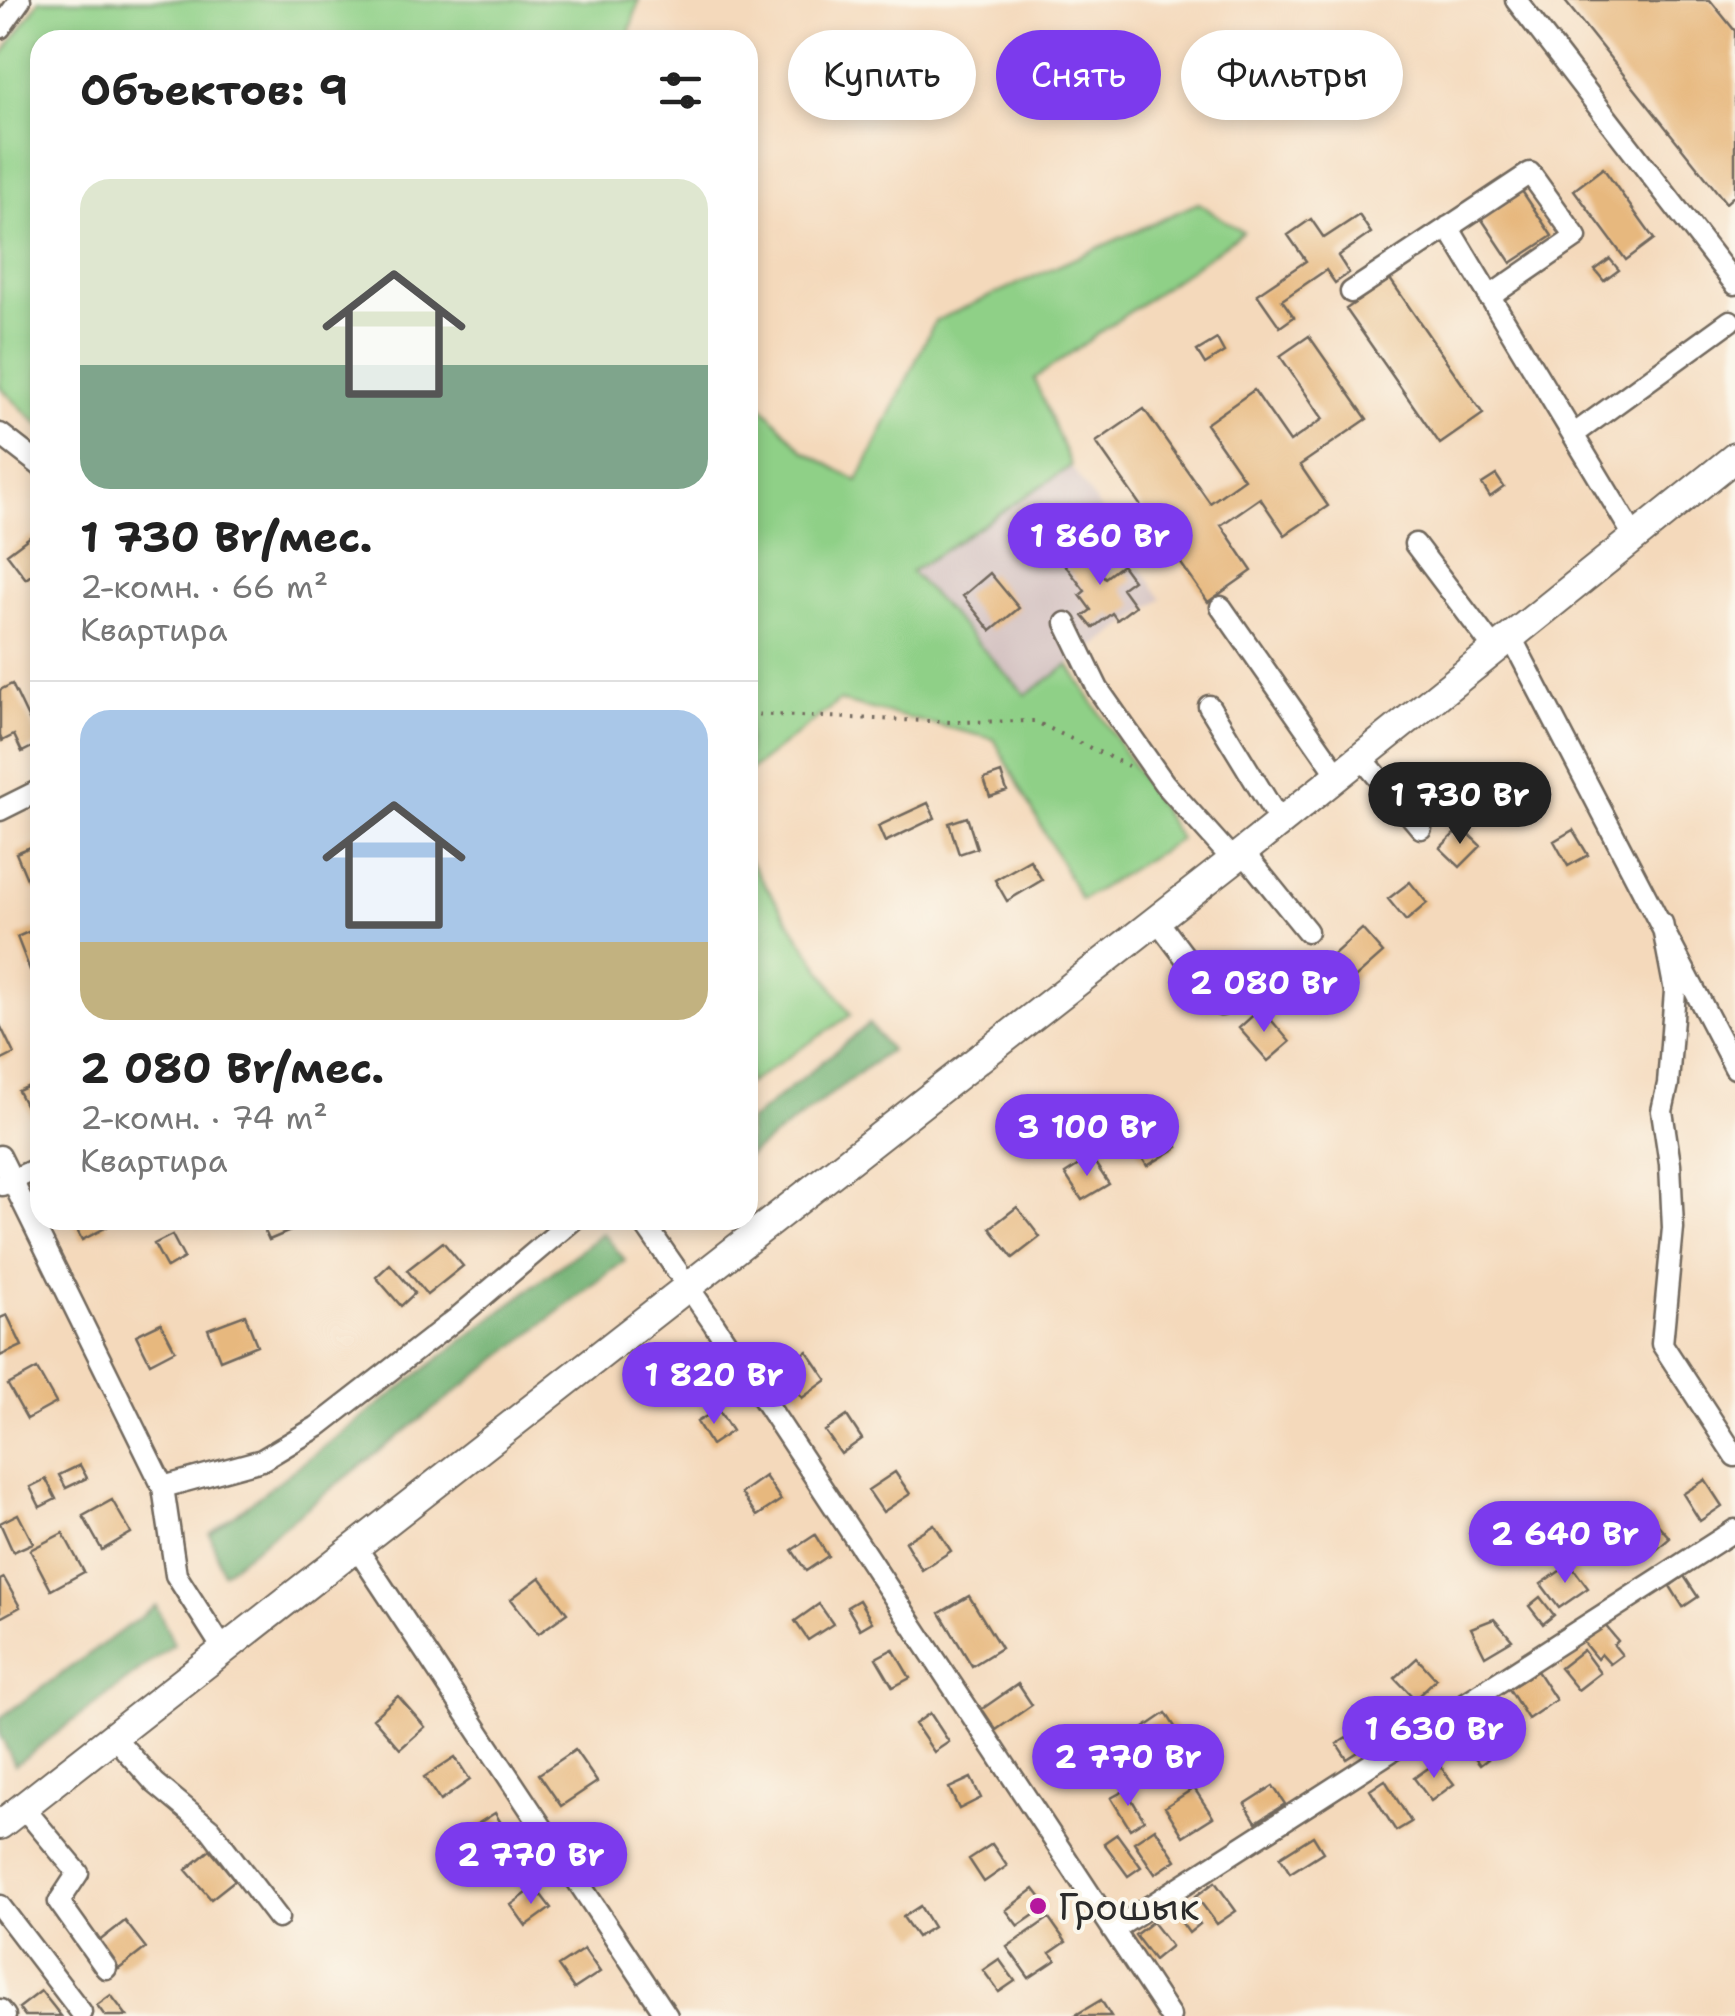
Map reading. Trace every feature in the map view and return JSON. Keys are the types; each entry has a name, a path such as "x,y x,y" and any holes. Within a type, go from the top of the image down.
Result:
{"main road":[{"path":"0,1825 1157,920 1735,457"}],"street":[{"path":"0,28 20,0"},
{"path":"1516,0 1735,284"},
{"path":"1351,292 1530,173 1576,237 1489,297"},
{"path":"1448,227 1634,536"},
{"path":"1574,435 1733,322"},
{"path":"0,434 30,457"},
{"path":"1414,544 1503,643 1662,923 1735,1068"},
{"path":"1221,606 1339,776"},
{"path":"1066,623 1098,689 1153,768 1307,931"},
{"path":"1209,706 1280,822"},
{"path":"1362,758 1420,828"},
{"path":"0,810 30,795"},
{"path":"1157,920 1221,1005"},
{"path":"1662,923 1675,991 1668,1084 1662,1111 1670,1164 1673,1228 1662,1344 1735,1456"},
{"path":"0,1156 6,1183 30,1229"},
{"path":"6,1183 30,1172"},
{"path":"30,1230 163,1487 176,1575 225,1652"},
{"path":"163,1487 262,1460 317,1427 456,1319 561,1230"},
{"path":"649,1230 1170,2016"},
{"path":"1113,1930 1735,1530"},
{"path":"356,1547 667,2016"},
{"path":"113,1736 155,1783 210,1829 278,1918"},
{"path":"23,1807 78,1873 59,1902 106,1968"},
{"path":"0,1906 82,2012"},
{"path":"0,2010 5,2016"}],"path":[{"path":"758,714 1034,721 1132,768"}],"shaded area":[{"path":"1071,466 1162,599 1027,695 910,572"}],"green space":[{"path":"40,0 639,0 630,30 30,30 30,416 0,387 0,58"},
{"path":"1198,203 1243,232 1034,379 1071,466 911,572 1026,695 1069,665 1180,839 1081,900 994,739 839,701 758,764 758,402 804,451 858,481 935,321"},
{"path":"758,874 851,1015 758,1077"},
{"path":"869,1024 890,1050 758,1149 758,1114"},
{"path":"603,1233 625,1260 223,1573 210,1534"},
{"path":"156,1606 174,1644 15,1765 0,1735 0,1718"}],"building":[{"path":"1564,0 1710,0 1735,31 1735,195 1726,203"},
{"path":"1603,168 1654,239 1626,260 1574,190"},
{"path":"1522,191 1552,236 1511,263 1481,218"},
{"path":"1359,215 1371,233 1338,256 1349,273 1335,283 1326,270 1282,300 1294,317 1280,327 1257,294 1306,261 1288,235 1311,219 1324,238"},
{"path":"1610,259 1619,270 1604,281 1595,270"},
{"path":"1390,279 1483,414 1440,444 1346,309"},
{"path":"1309,336 1367,419 1300,465 1328,506 1285,535 1260,498 1221,525 1252,571 1208,602 1096,442 1144,409 1210,503 1244,479 1206,424 1254,390 1290,442 1323,419 1280,356"},
{"path":"1217,339 1224,352 1205,364 1197,351"},
{"path":"1496,475 1504,487 1490,497 1482,484"},
{"path":"30,537 30,576 26,579 7,554"},
{"path":"1081,546 1105,578 1122,565 1133,580 1122,588 1135,606 1117,620 1112,613 1093,628 1083,616 1091,610 1080,595 1085,591 1062,561"},
{"path":"990,573 1019,608 991,631 963,596"},
{"path":"12,684 30,722 30,748 22,752 14,735 2,741 0,736 0,690"},
{"path":"1001,773 1007,791 990,797 984,779"},
{"path":"928,803 935,818 885,842 878,826"},
{"path":"967,817 977,848 959,854 949,823"},
{"path":"1461,827 1481,846 1460,867 1440,848"},
{"path":"1573,830 1588,855 1568,866 1554,841"},
{"path":"30,847 30,886 16,853"},
{"path":"1030,860 1042,880 1007,901 995,880"},
{"path":"1410,882 1427,903 1406,921 1388,899"},
{"path":"1362,929 1383,953 1348,984 1327,960"},
{"path":"30,931 30,970 17,937"},
{"path":"1261,1008 1290,1042 1268,1061 1239,1028"},
{"path":"0,1025 14,1054 0,1061"},
{"path":"30,1086 30,1114 18,1091"},
{"path":"1160,1118 1178,1147 1147,1166 1129,1136"},
{"path":"1091,1157 1109,1184 1082,1200 1065,1174"},
{"path":"1017,1207 1040,1237 1013,1258 990,1228"},
{"path":"77,1230 101,1230 82,1240"},
{"path":"264,1230 293,1230 269,1240"},
{"path":"172,1235 184,1258 167,1268 154,1244"},
{"path":"443,1242 463,1266 427,1295 407,1270"},
{"path":"390,1264 415,1293 401,1306 376,1277"},
{"path":"7,1315 22,1346 0,1356 0,1318"},
{"path":"245,1315 257,1345 220,1360 208,1329"},
{"path":"161,1323 175,1350 150,1363 136,1335"},
{"path":"807,1351 827,1380 802,1398 782,1369"},
{"path":"37,1369 56,1403 27,1419 8,1385"},
{"path":"718,1409 732,1431 711,1445 697,1422"},
{"path":"847,1416 862,1439 841,1454 825,1431"},
{"path":"80,1465 87,1478 66,1488 59,1475"},
{"path":"895,1472 910,1494 883,1512 868,1490"},
{"path":"765,1476 781,1500 757,1516 741,1493"},
{"path":"46,1479 56,1499 40,1507 30,1487"},
{"path":"1705,1480 1722,1506 1700,1521 1683,1494"},
{"path":"112,1500 131,1533 102,1550 83,1516"},
{"path":"18,1514 33,1543 13,1552 0,1523"},
{"path":"1651,1517 1670,1538 1646,1559 1627,1538"},
{"path":"934,1524 951,1551 922,1570 905,1542"},
{"path":"63,1533 84,1572 51,1590 30,1550"},
{"path":"815,1535 828,1556 806,1571 792,1550"},
{"path":"1570,1564 1588,1588 1559,1608 1541,1584"},
{"path":"1684,1576 1698,1597 1683,1607 1670,1586"},
{"path":"540,1577 567,1613 538,1634 511,1599"},
{"path":"4,1578 20,1607 0,1618 0,1580"},
{"path":"969,1596 1001,1648 972,1666 940,1613"},
{"path":"1540,1597 1554,1615 1543,1624 1529,1606"},
{"path":"859,1600 872,1622 860,1629 847,1607"},
{"path":"819,1604 833,1624 808,1640 795,1621"},
{"path":"1494,1619 1512,1640 1485,1656 1471,1628"},
{"path":"1604,1624 1618,1641 1614,1645 1622,1655 1610,1664 1601,1654 1597,1659 1583,1642"},
{"path":"893,1649 910,1678 893,1687 876,1658"},
{"path":"1583,1650 1600,1673 1578,1690 1560,1668"},
{"path":"1417,1658 1436,1679 1415,1699 1395,1678"},
{"path":"1537,1671 1556,1700 1528,1719 1509,1689"},
{"path":"1018,1684 1032,1705 996,1730 982,1709"},
{"path":"398,1696 425,1727 400,1749 373,1718"},
{"path":"930,1713 949,1742 934,1752 915,1724"},
{"path":"1166,1713 1188,1747 1160,1765 1138,1732"},
{"path":"1363,1718 1377,1740 1347,1759 1337,1744 1353,1734 1351,1726"},
{"path":"1489,1725 1505,1746 1480,1765 1464,1744"},
{"path":"575,1750 597,1782 561,1806 539,1774"},
{"path":"1182,1756 1191,1771 1168,1786 1159,1771"},
{"path":"455,1757 470,1780 440,1801 424,1777"},
{"path":"1437,1762 1454,1784 1431,1801 1414,1778"},
{"path":"971,1778 981,1798 959,1809 949,1788"},
{"path":"1385,1780 1411,1822 1396,1831 1370,1790"},
{"path":"1273,1786 1285,1804 1256,1822 1245,1804"},
{"path":"1194,1788 1213,1817 1183,1836 1165,1807"},
{"path":"1126,1790 1144,1820 1130,1829 1111,1798"},
{"path":"495,1813 513,1843 482,1862 463,1833"},
{"path":"1155,1828 1176,1860 1155,1874 1134,1842"},
{"path":"1117,1834 1141,1867 1128,1876 1104,1843"},
{"path":"1313,1836 1323,1852 1290,1873 1280,1857"},
{"path":"992,1844 1007,1866 984,1882 969,1859"},
{"path":"210,1850 235,1880 211,1899 186,1870"},
{"path":"1215,1882 1236,1911 1217,1924 1196,1896"},
{"path":"535,1887 551,1908 526,1926 511,1905"},
{"path":"1034,1889 1047,1906 1018,1926 1006,1910"},
{"path":"920,1906 933,1927 917,1937 903,1917"},
{"path":"1188,1908 1200,1924 1189,1933 1177,1916"},
{"path":"1049,1918 1066,1942 1050,1953 1056,1960 1029,1978 1007,1947"},
{"path":"125,1921 146,1948 119,1969 98,1942"},
{"path":"1152,1922 1171,1946 1154,1960 1135,1935"},
{"path":"584,1949 600,1972 574,1989 558,1966"},
{"path":"999,1959 1015,1981 999,1992 983,1970"},
{"path":"41,1991 61,2016 25,2016 19,2008"},
{"path":"111,1995 127,2016 105,2016 97,2005"},
{"path":"1101,2000 1111,2016 1074,2016"}],"place":[{"name":"Грошык","path":"1038,1906"}]}
